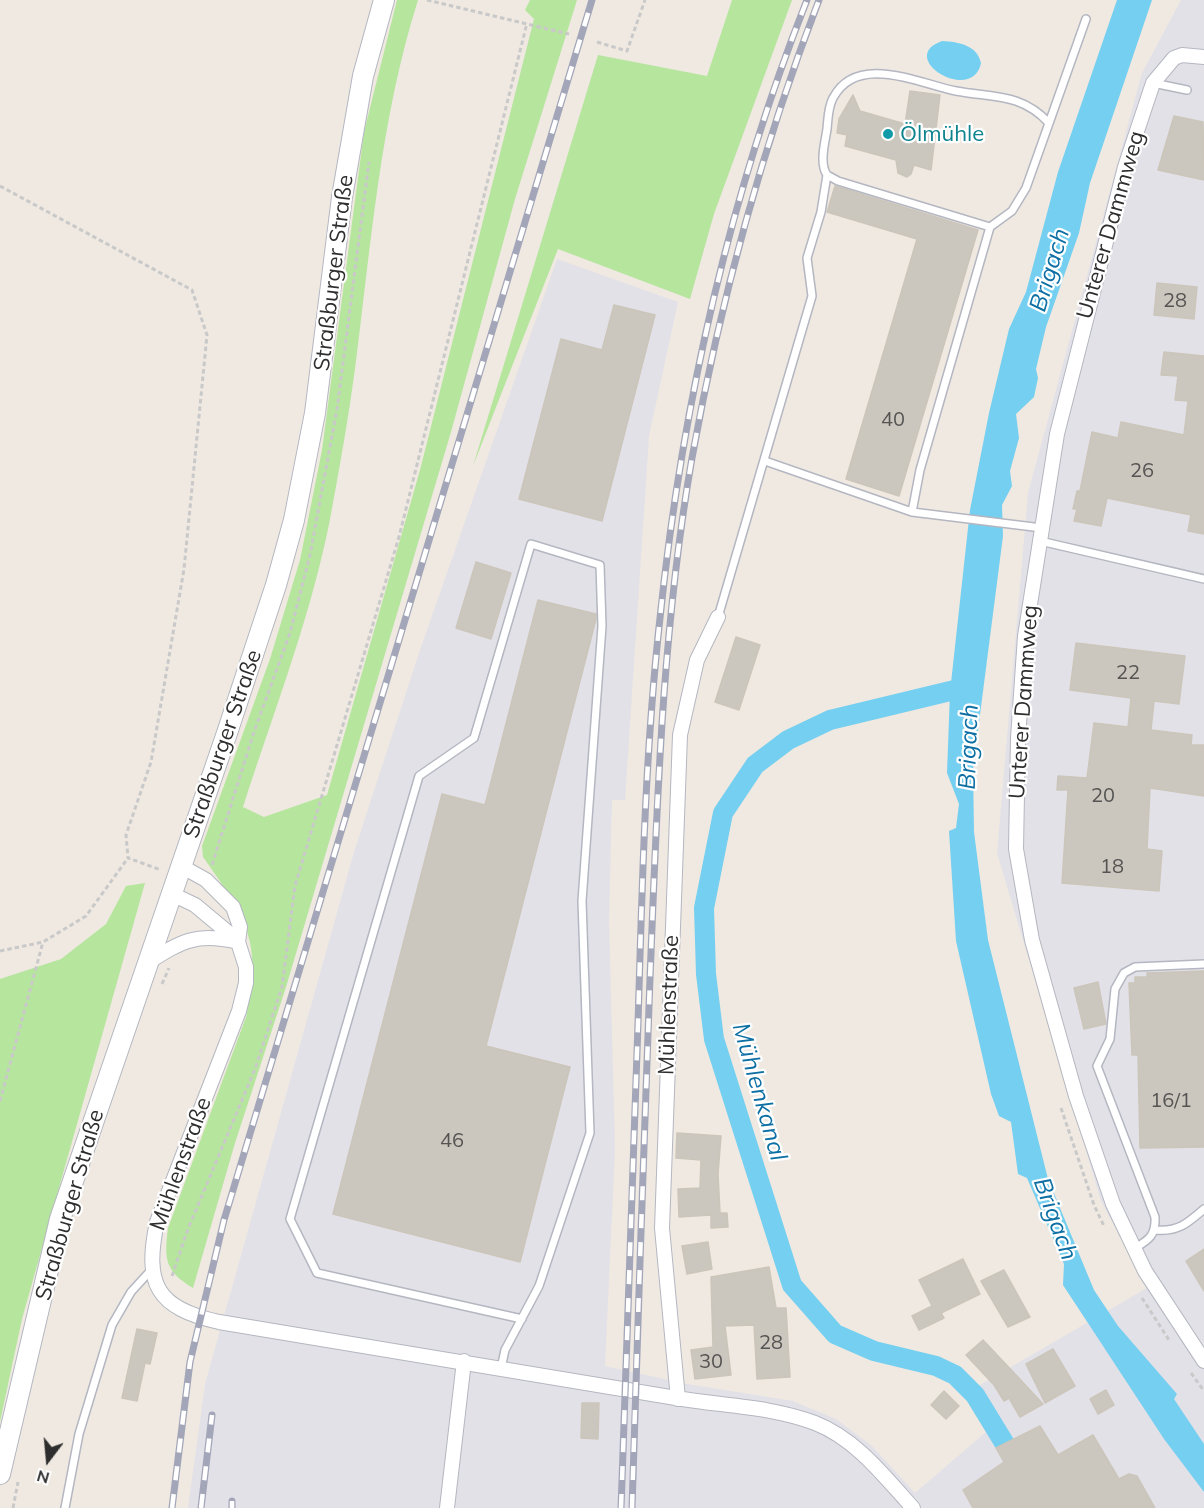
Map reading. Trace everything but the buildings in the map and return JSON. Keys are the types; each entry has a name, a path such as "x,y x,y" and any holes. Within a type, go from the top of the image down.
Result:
{"main road":[{"name":"Straßburger Straße","path":"0,1474 60,1219 276,585 294,520 315,413 342,197 363,76 384,0"}],"street":[{"name":"Unterer Dammweg","path":"1204,57 1182,55 1173,58 1153,83 1125,168 1087,312 1057,434 1025,636 1016,773 1016,849 1032,940 1076,1096 1113,1204 1145,1271 1204,1361"},
{"name":"Mühlenstraße","path":"678,1398 662,1228 680,735 697,660 718,617"},
{"name":"Mühlenstraße","path":"164,1297 152,1269 151,1251 157,1222 239,1011 246,983 246,967 238,942 240,927 233,907 206,880 177,879"},
{"path":"177,879 195,905 238,942"},
{"path":"147,963 180,943 212,936 238,942"},
{"path":"164,1297 184,1312 219,1322 678,1398 762,1409 815,1423 866,1456 913,1508"},
{"path":"447,1508 464,1361"}],"lane":[{"path":"912,512 920,470 990,227 1001,220 1020,201 1086,20"},
{"path":"718,617 812,296 807,258 821,212 827,175 823,157 830,105 838,89 856,77 880,74 906,76 954,90 1029,104 1049,123"},
{"path":"1153,83 1187,90"},
{"path":"827,175 838,181 990,227"},
{"path":"765,461 912,512 1026,526 1041,535 1204,579"},
{"path":"501,1368 505,1350 522,1319 540,1286 591,1133 582,901 602,626 600,565 531,544 474,738 419,776 290,1219 317,1273 522,1319"},
{"path":"1135,1248 1150,1239 1156,1230 1155,1217 1097,1066 1110,1039 1115,989 1124,973 1135,967 1204,964"},
{"path":"1156,1230 1171,1231 1184,1227 1204,1209"},
{"path":"65,1508 79,1434 112,1325 131,1292 152,1269"}],"path":[{"path":"427,0 568,34"},
{"path":"597,42 627,51 645,0"},
{"path":"164,1297 188,1229 255,1069 282,987 295,886 399,537 528,23"},
{"path":"0,186 192,290 207,335 184,569 151,762 126,835 128,858 86,916 43,942 0,951"},
{"path":"128,858 177,879"},
{"path":"0,1101 43,942"},
{"path":"159,991 174,959"},
{"path":"13,1508 20,1474"}],"shaded area":[{"path":"1181,0 1204,0 1204,1508 188,1508 205,1384 354,852 420,650 557,259 678,302 649,436 625,800 612,800 609,921 615,1149 605,1366 687,1384 793,1401 836,1419 872,1446 915,1493 986,1432 966,1393 1147,1288 1101,1201 997,853 1028,493 1142,73"}],"green space":[{"path":"397,0 418,0 394,91 378,183 353,386 333,503 305,619 243,807 264,817 327,795 420,470 534,19 525,10 530,0 577,0 515,199 451,432 286,987 235,1143 193,1288 177,1276 168,1264 166,1248 168,1228 246,1017 252,969 247,931 230,897 203,857 202,846 270,659 300,560 322,450 364,132"},
{"path":"732,0 792,0 714,214 690,299 558,249 473,466 598,55 707,76"},
{"path":"145,883 22,1319 0,1422 0,979 61,959 106,924 126,886"}],"water":[{"name":"Brigach","path":"1117,0 1152,0 1090,183 1079,233 1046,327 1036,369 1038,378 1034,397 1016,414 1019,438 1010,471 1012,486 1002,505 1003,536 973,769 974,832 988,940 1048,1179 1094,1290 1118,1326 1177,1394 1174,1399 1204,1444 1204,1492 1164,1439 1063,1285 1064,1264 1027,1178 1018,1174 1011,1122 999,1116 991,1094 956,941 949,831 956,828 959,804 947,773 950,692 970,510 989,413 1009,329 1026,292 1058,172"},
{"path":"942,41 955,42 976,52 981,63 975,75 965,80 953,79 932,67 927,58 930,49"}],"waterway":[{"name":"Mühlenkanal","path":"971,686 830,720 788,740 755,765 723,813 704,908 706,974 714,1039 792,1285 835,1334 874,1351 936,1366 955,1375 975,1395 1044,1508"}],"railway":[{"path":"172,1508 190,1362 224,1220 592,0"},
{"path":"621,1508 645,821 655,669 669,539 681,460 712,304 754,150 807,0"},
{"path":"632,1508 655,848 662,718 674,587 692,458 729,284 779,112 819,0"},
{"path":"201,1508 212,1415"},
{"path":"232,1501 232,1508"}],"place":[{"name":"Ölmühle","path":"888,134"}]}
